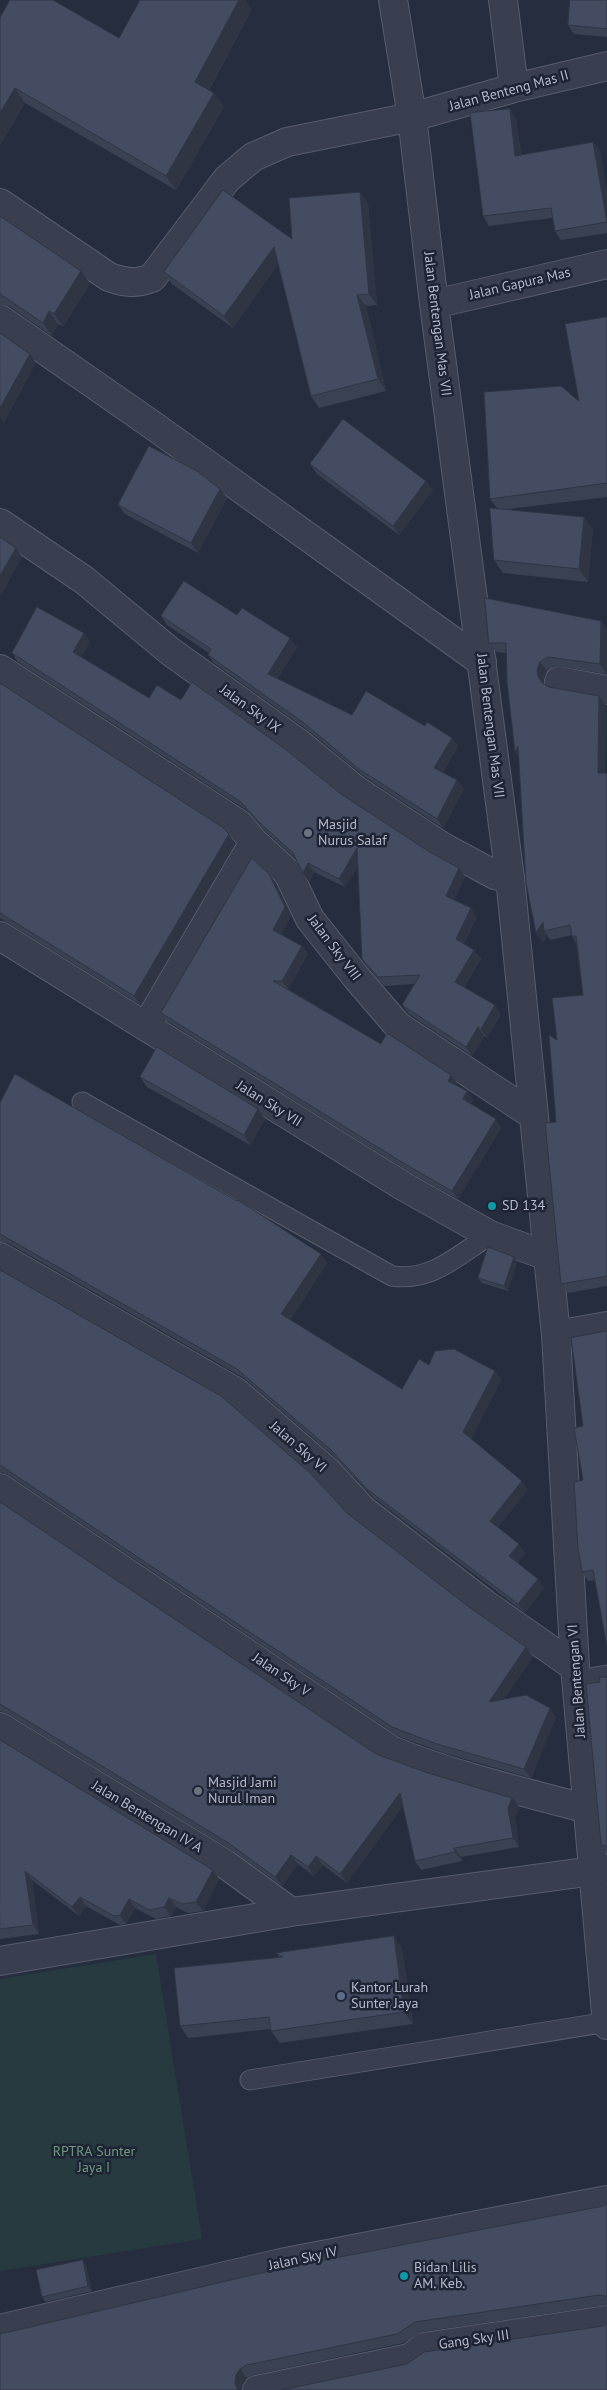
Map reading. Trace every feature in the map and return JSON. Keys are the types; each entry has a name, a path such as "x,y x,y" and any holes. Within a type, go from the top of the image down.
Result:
{"street":[{"name":"Jalan Bentengan Mas VII","path":"393,0 412,117 434,304 510,878 556,1335"},
{"path":"503,0 514,88"},
{"name":"Jalan Benteng Mas II","path":"412,117 514,88 607,66"},
{"path":"0,203 109,277 123,282 138,283 152,278 227,179 253,157 287,142 412,117"},
{"name":"Jalan Gapura Mas","path":"434,304 607,264"},
{"path":"0,319 151,424 483,670"},
{"name":"Jalan Sky IX","path":"0,523 84,580 171,652 301,745 356,790 443,847 495,875 510,878"},
{"name":"Jalan Sky VIII","path":"0,669 240,824 254,842 288,873 310,919 398,1026 533,1115"},
{"path":"559,682 607,690"},
{"path":"146,1025 254,842"},
{"name":"Jalan Sky VII","path":"0,936 403,1186 490,1235 547,1256"},
{"name":"Jalan Sky VI","path":"0,1257 236,1392 327,1471 363,1510 576,1673"},
{"path":"556,1335 607,1326"},
{"name":"Jalan Bentengan VI","path":"556,1335 576,1673 587,1809 601,1871 607,2023"},
{"name":"Jalan Sky V","path":"0,1488 391,1750 423,1763 464,1776 587,1809"},
{"name":"Jalan Bentengan IV A","path":"0,1727 226,1864 291,1912"},
{"path":"0,1961 291,1912 601,1871"},
{"name":"Jalan Sky IV","path":"0,2329 281,2263 607,2200"},
{"name":"Gang Sky III","path":"257,2390 410,2358 424,2347 607,2320"}],"lane":[{"path":"430,639 483,670"},
{"path":"82,1102 392,1276 409,1278 428,1274 490,1235"},
{"path":"576,1673 607,1675"},
{"path":"250,2080 607,2023"}],"green space":[{"name":"RPTRA Sunter Jaya I","path":"156,1954 202,2239 0,2271 0,1979"}],"building":[{"path":"10,0 53,0 119,38 140,0 239,0 195,82 214,93 166,176 15,88 0,113 0,18"},
{"path":"570,0 607,0 607,29 568,25"},
{"path":"510,109 515,156 593,142 607,222 555,231 551,208 483,216 470,113"},
{"path":"223,190 292,239 289,198 360,192 369,294 357,295 378,379 311,396 274,247 224,316 164,272"},
{"path":"0,216 81,271 54,314 49,311 43,323 0,294"},
{"path":"607,317 607,483 490,499 484,392 561,386 579,401 565,324"},
{"path":"0,333 30,354 0,408"},
{"path":"343,419 426,481 393,526 310,464"},
{"path":"149,446 197,471 220,489 191,543 118,505"},
{"path":"490,508 584,517 579,569 494,560"},
{"path":"0,537 16,548 0,576"},
{"path":"184,581 237,615 242,608 290,638 268,674 352,715 366,691 425,726 427,722 452,738 434,768 457,780 437,819 359,769 304,723 208,655 211,649 161,616"},
{"path":"485,598 601,621 600,664 548,657 540,662 537,669 542,683 549,687 599,696 598,773 607,773 607,1276 561,1284 545,1123 556,1122 549,1035 557,1040 552,998 583,995 576,936 572,936 570,925 544,931 543,922 536,933 526,883 518,746 515,752 507,682 506,643 489,643"},
{"path":"37,607 84,633 73,652 149,698 157,685 181,700 192,682 285,749 341,794 428,851 459,868 446,896 471,908 456,939 474,950 455,982 495,1005 481,1029 478,1027 466,1047 402,1005 420,975 378,977 362,959 357,848 339,879 308,863 303,873 293,853 259,822 241,802 12,653"},
{"path":"0,683 222,827 229,834 134,996 0,913"},
{"path":"252,858 269,874 285,907 273,930 302,946 282,981 273,981 381,1044 387,1033 451,1075 448,1081 467,1091 463,1099 496,1119 452,1191 161,1013"},
{"path":"157,1047 258,1109 244,1135 140,1077"},
{"path":"15,1074 238,1200 321,1254 281,1314 402,1389 419,1359 429,1365 435,1351 454,1349 495,1371 463,1432 522,1481 490,1521 519,1544 509,1556 538,1579 518,1604 367,1489 331,1450 237,1369 0,1234 0,1103"},
{"path":"488,1247 514,1257 504,1286 478,1278"},
{"path":"0,1270 221,1396 310,1473 347,1513 469,1607 526,1647 489,1702 526,1695 550,1708 524,1769 437,1744 392,1727 0,1465"},
{"path":"607,1331 607,1647 593,1570 582,1572 578,1548 574,1482 583,1480 574,1428 583,1426 571,1338"},
{"path":"0,1502 376,1754 428,1773 512,1798 508,1808 513,1838 454,1848 455,1852 415,1861 400,1793 340,1874 316,1856 308,1867 291,1855 275,1877 227,1842 0,1704"},
{"path":"607,1677 607,1847 601,1844 586,1684 600,1682 599,1678"},
{"path":"0,1740 213,1870 196,1902 182,1904 169,1898 164,1907 149,1910 129,1899 120,1915 114,1916 80,1897 72,1907 25,1871 33,1925 0,1929"},
{"path":"394,1936 404,2012 271,2031 269,2017 180,2026 174,1968 283,1957 276,1953"},
{"path":"607,2204 607,2297 599,2295 415,2322 397,2334 247,2365 240,2369 236,2375 235,2384 238,2390 0,2390 0,2334 278,2269"},
{"path":"83,2260 88,2286 42,2297 36,2270"},
{"path":"607,2324 607,2390 281,2390 407,2364 424,2352"}],"place":[{"name":"Masjid Nurus Salaf","path":"308,833"},
{"name":"SD 134","path":"492,1206"},
{"name":"Masjid Jami Nurul Iman","path":"198,1791"},
{"name":"Kantor Lurah Sunter Jaya","path":"341,1996"},
{"name":"Bidan Lilis AM. Keb.","path":"404,2276"}]}
